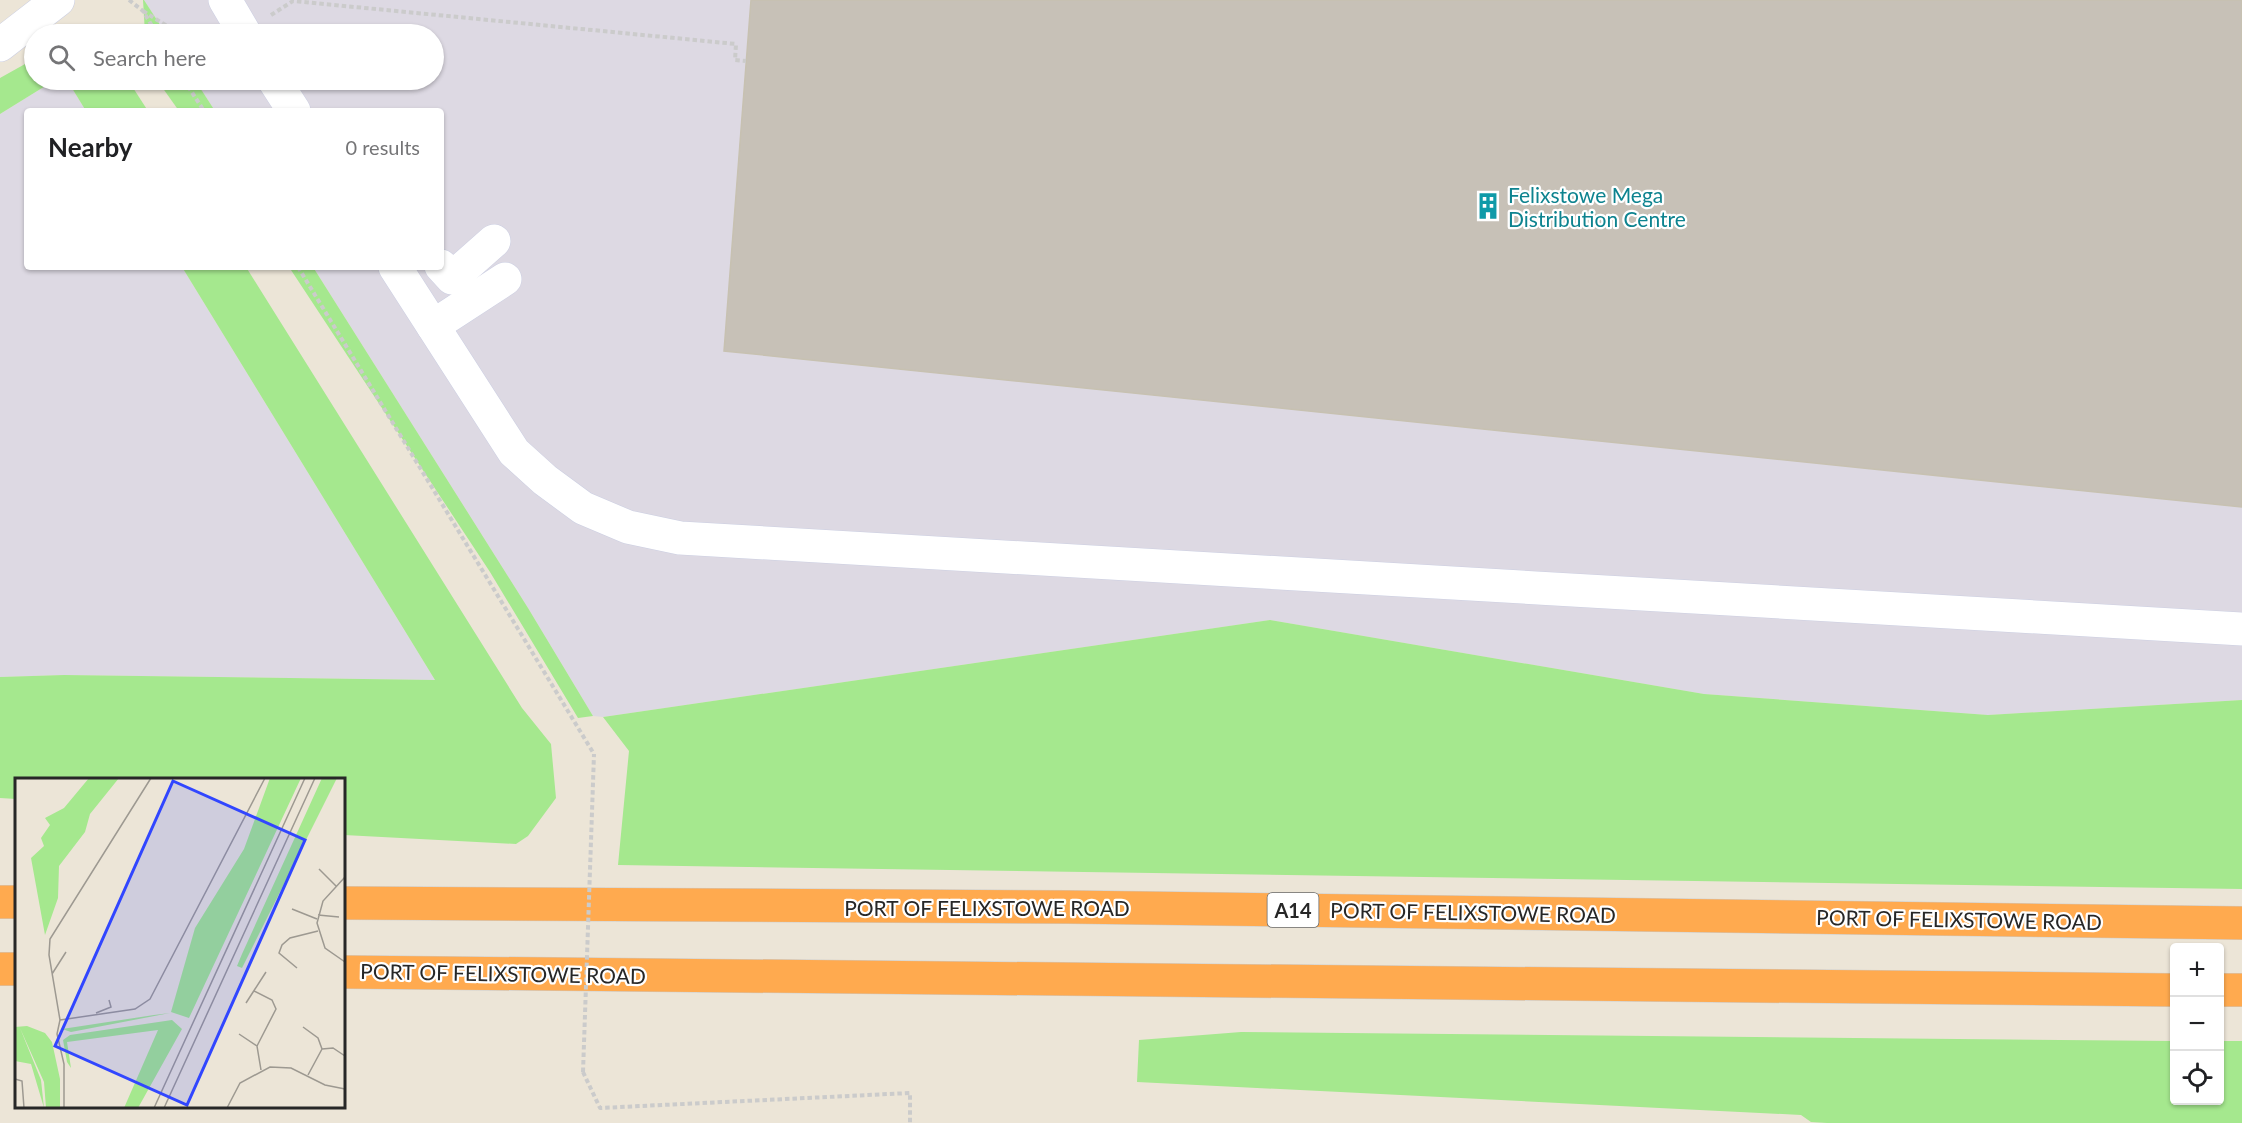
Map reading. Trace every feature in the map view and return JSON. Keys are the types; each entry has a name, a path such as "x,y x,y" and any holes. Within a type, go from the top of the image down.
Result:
{"highway":[{"name":"PORT OF FELIXSTOWE ROAD","path":"345,903 1068,907 2242,923"},
{"name":"PORT OF FELIXSTOWE ROAD","path":"345,972 2170,990"},
{"path":"2224,990 2242,990"}],"street":[{"path":"27,24 58,0"},
{"path":"225,0 239,24"},
{"path":"0,45 24,26"},
{"path":"280,90 292,108"},
{"path":"444,269 452,278 494,241"},
{"path":"397,270 514,452 545,480 583,508 628,527 680,538 2242,628"},
{"path":"433,326 505,279"}],"path":[{"path":"129,0 164,24"},
{"path":"260,24 293,1 736,44 735,60 746,62"},
{"path":"143,11 151,24"},
{"path":"190,90 202,108"},
{"path":"300,270 594,754 583,1072 600,1108 910,1093 910,1123"}],"shaded area":[{"path":"144,0 2242,0 2242,700 1988,715 1704,694 1270,620 603,717 593,716 528,608 315,270 444,270 444,108 213,108 201,90 444,90 444,24 160,24"},
{"path":"39,90 73,90 84,108 24,108 24,270 184,270 435,680 64,675 0,677 0,114"}],"green space":[{"path":"143,0 160,24 144,24"},
{"path":"24,65 24,90 39,90 0,114 0,78"},
{"path":"73,90 134,90 146,108 84,108"},
{"path":"164,90 201,90 213,108 177,108"},
{"path":"184,270 248,270 522,708 551,744 556,798 528,836 516,844 345,835 345,778 15,778 15,799 0,798 0,677 64,675 435,680"},
{"path":"291,270 315,270 528,608 593,716 578,718 490,572"},
{"path":"1270,620 1704,694 1988,715 2242,700 2242,889 618,865 629,751 603,717"},
{"path":"1241,1032 2170,1041 2170,1105 2224,1105 2224,1041 2242,1041 2242,1123 1827,1123 1811,1122 1801,1115 1137,1082 1139,1040"}],"building":[{"name":"Felixstowe Mega Distribution Centre","path":"751,0 2242,0 2242,507 724,351"}],"place":[{"name":"Felixstowe Mega Distribution Centre","path":"1488,206"}]}
